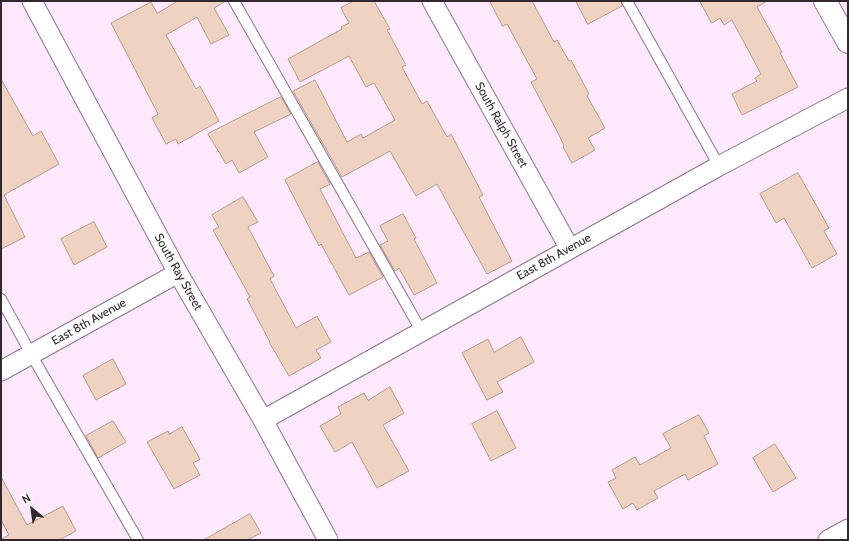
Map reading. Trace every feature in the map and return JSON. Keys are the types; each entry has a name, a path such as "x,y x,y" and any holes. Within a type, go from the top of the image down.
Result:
{"main road":[{"path":"825,1 848,42"}],"street":[{"name":"South Ray Street","path":"32,1 178,273 262,420 328,540"},
{"name":"South Ralph Street","path":"432,1 570,249"},
{"name":"East 8th Avenue","path":"262,420 719,166 848,98"},
{"name":"East 8th Avenue","path":"1,371 178,273"},
{"path":"828,540 848,529"}],"lane":[{"path":"234,1 422,332"},
{"path":"627,1 719,166"},
{"path":"1,298 31,354 138,540"}],"building":[{"path":"178,1 226,1 214,8 229,35 211,44 197,17 166,35 196,89 200,86 219,121 178,144 176,139 166,144 152,118 158,114 111,23 151,2 157,13"},
{"path":"354,1 374,1 390,29 387,30 406,65 402,67 422,104 427,101 447,137 451,134 483,195 479,197 512,261 487,274 437,184 416,196 390,151 342,177 293,91 315,80 347,142 361,134 363,138 395,120 374,83 366,87 349,56 300,82 288,59 342,29 341,27 349,23 341,8"},
{"path":"490,1 532,1 554,42 557,40 569,61 571,60 589,94 587,96 605,128 588,138 595,150 572,163 531,82 537,79 507,24 503,26"},
{"path":"576,1 621,1 622,6 588,24"},
{"path":"700,1 767,1 757,7 782,52 780,53 798,87 742,115 732,94 757,81 755,78 761,74 732,20 724,25 720,18 712,23"},
{"path":"1,79 33,136 41,131 59,164 4,195 25,237 1,249"},
{"path":"281,97 291,114 254,132 268,157 239,173 232,160 226,164 208,134"},
{"path":"318,162 330,184 320,189 356,258 369,252 383,277 349,295 321,244 319,246 285,180"},
{"path":"798,173 829,228 824,231 837,254 812,268 784,218 776,223 760,194"},
{"path":"243,197 258,222 248,227 274,276 270,279 296,328 317,316 331,342 316,350 321,358 289,376 269,342 247,299 250,297 213,230 219,227 212,215"},
{"path":"403,214 437,283 414,295 399,268 395,271 380,245 388,241 380,226"},
{"path":"94,222 107,247 74,265 61,239"},
{"path":"521,337 534,362 497,382 503,392 487,400 462,353 488,339 494,352"},
{"path":"113,359 126,384 96,400 83,376"},
{"path":"390,387 404,413 383,425 409,471 377,488 352,442 335,452 320,426 341,414 338,407 364,393 368,400"},
{"path":"497,411 516,448 491,461 472,424"},
{"path":"699,415 709,433 704,436 718,464 688,480 685,474 654,491 658,498 637,510 633,503 623,509 608,482 616,478 612,470 635,457 640,465 671,448 663,434"},
{"path":"113,421 126,442 98,458 86,436"},
{"path":"182,427 200,459 193,463 200,475 174,489 147,442 168,431 169,434"},
{"path":"775,444 796,478 773,492 753,458"},
{"path":"1,477 27,525 63,506 76,531 59,540 1,540 9,535 1,520"},
{"path":"250,514 261,533 247,540 204,540"}]}
